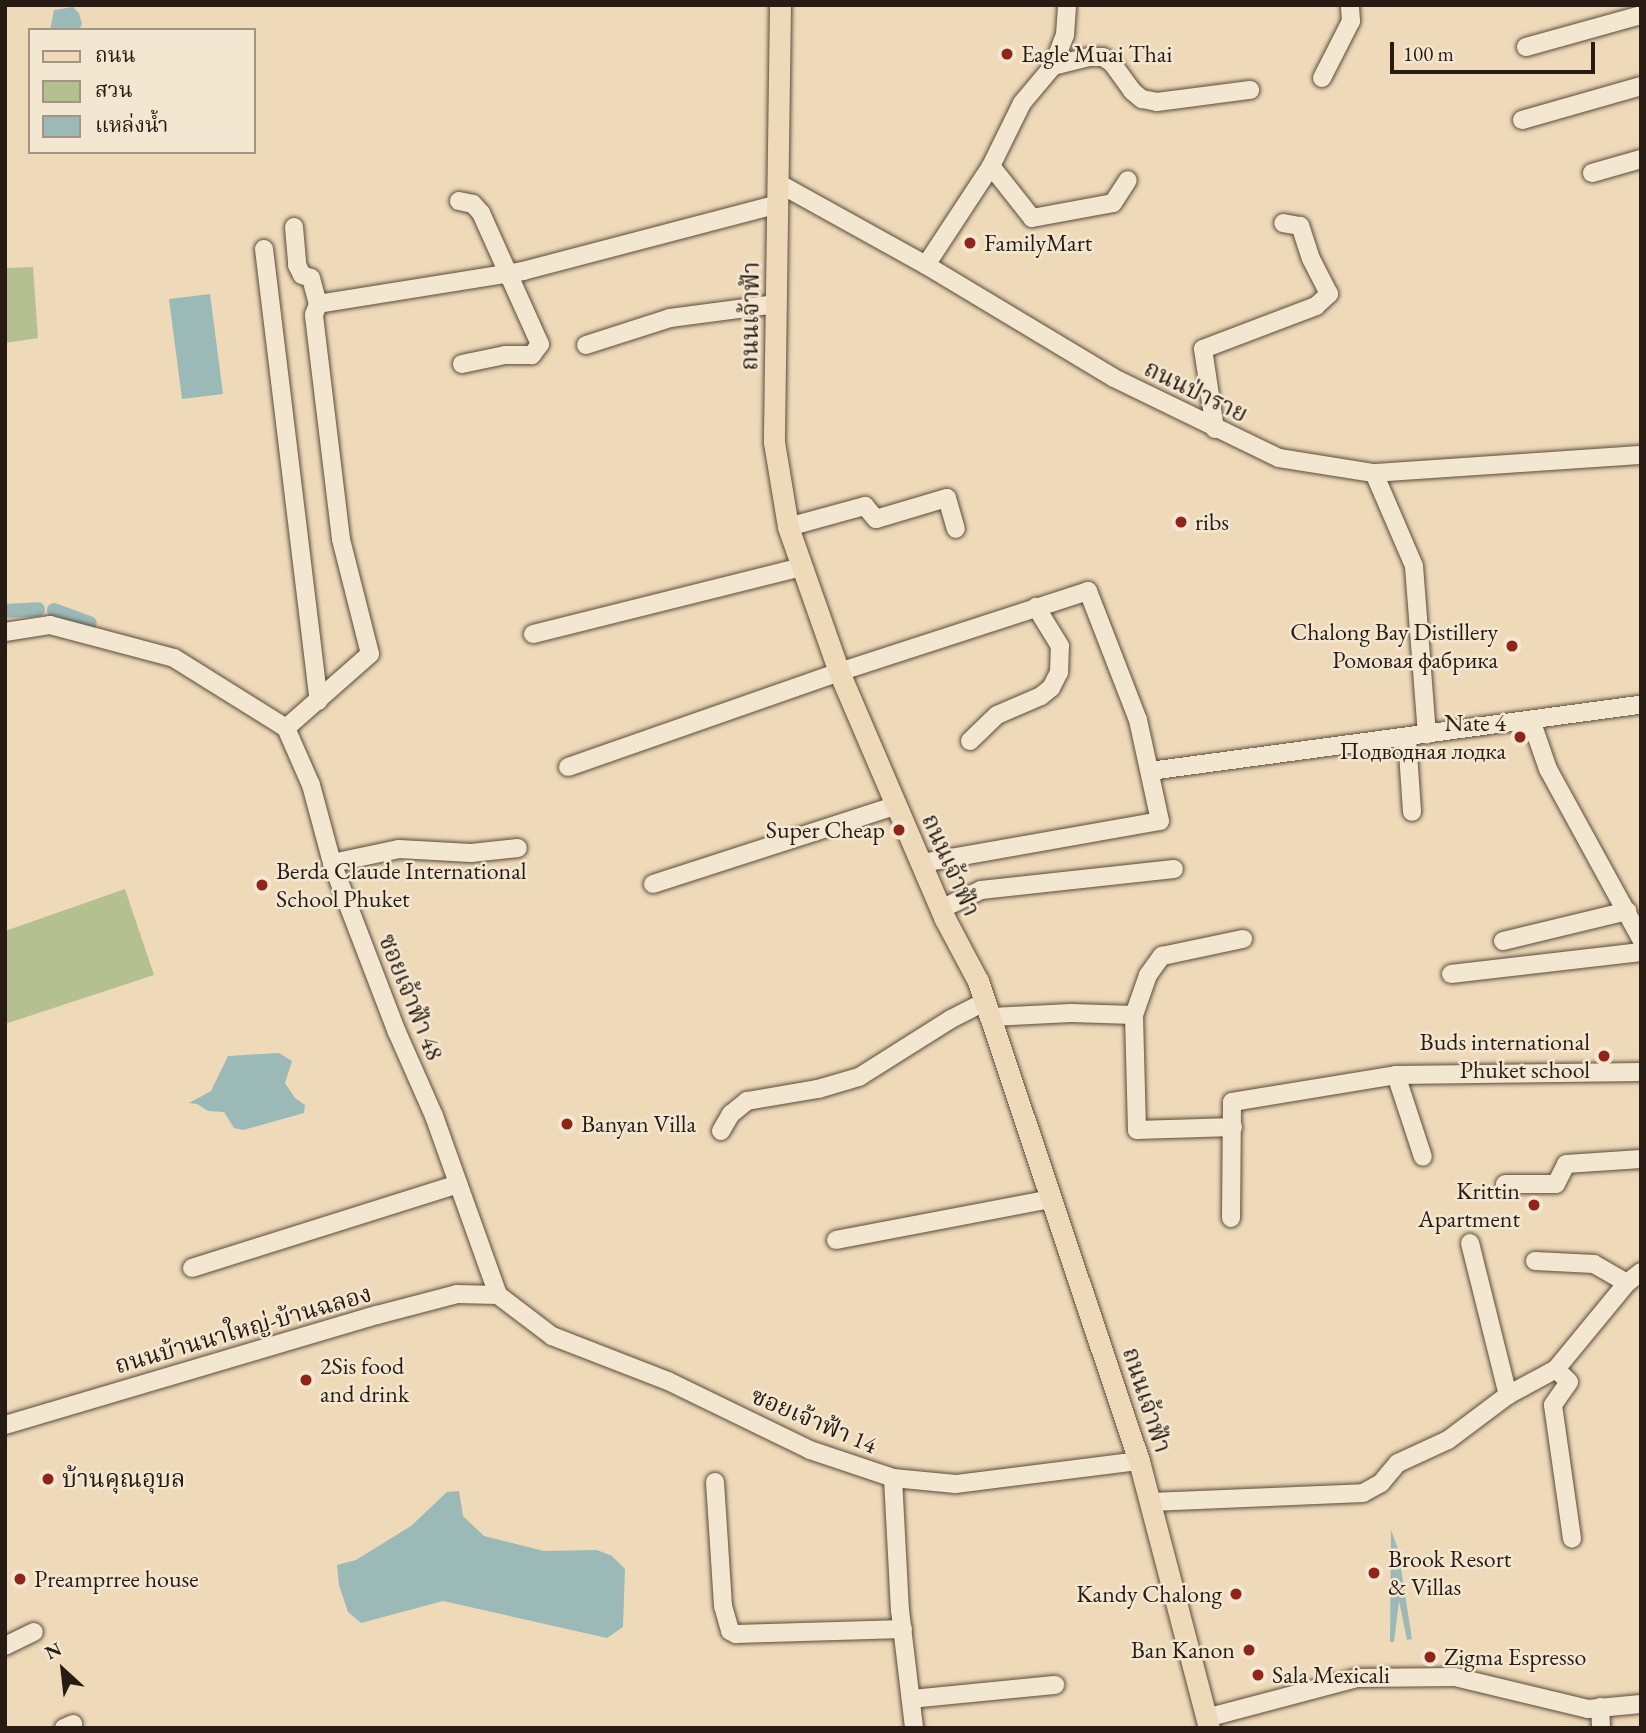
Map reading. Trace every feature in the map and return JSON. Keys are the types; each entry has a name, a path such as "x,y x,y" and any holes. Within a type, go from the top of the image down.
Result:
{"main road":[{"name":"ถนนเจ้าฟ้า","path":"780,5 774,442 788,527 839,672 895,806 941,909 978,981 1139,1461 1208,1723"}],"street":[{"path":"926,265 991,166 1022,103 1053,66 1065,35 1067,5"},
{"path":"1322,78 1350,21 1350,5"},
{"path":"1526,47 1641,15"},
{"path":"1053,66 1080,59 1103,57 1112,63 1132,91 1142,99 1157,102 1250,90"},
{"path":"1522,120 1641,86"},
{"path":"1592,173 1641,159"},
{"path":"991,166 1032,218 1113,204 1128,180"},
{"name":"ถนนป่าราย","path":"778,193 926,265 1114,378 1279,458 1374,472 1641,455"},
{"path":"318,304 509,273 778,193"},
{"path":"459,201 473,204 481,213 539,348 532,355 505,355 462,364"},
{"path":"1215,429 1203,349 1316,306 1329,294 1311,259 1300,226 1283,223"},
{"path":"5,632 50,625 174,658 286,728 370,654 341,539 314,315 318,304 311,278 302,275 298,265 294,227"},
{"path":"264,249 319,701"},
{"path":"586,345 670,318 776,304"},
{"path":"1374,472 1414,566 1427,735"},
{"path":"788,527 865,506 876,519 947,498 956,529"},
{"path":"533,634 801,567"},
{"path":"568,767 839,672 1088,591 1138,720 1160,821 922,863"},
{"path":"970,741 997,715 1041,696 1051,688 1059,672 1060,646 1036,607"},
{"path":"1150,771 1641,705"},
{"path":"1531,720 1548,769 1641,939"},
{"name":"ซอยเจ้าฟ้า 48","path":"286,728 311,785 332,863 458,1184 498,1296"},
{"path":"1406,738 1412,812"},
{"path":"653,884 895,806"},
{"path":"332,863 399,849 471,853 518,848"},
{"path":"941,909 981,890 1174,869"},
{"path":"1503,941 1627,911"},
{"path":"1233,1127 1137,1130 1135,1015 1148,975 1162,956 1242,939"},
{"path":"1451,974 1641,952"},
{"path":"721,1131 731,1114 747,1101 818,1089 859,1077 951,1019 988,1010 1135,1015"},
{"path":"1231,1218 1232,1102 1396,1075 1641,1072"},
{"path":"1396,1075 1423,1157"},
{"path":"1506,1184 1556,1184 1566,1164 1641,1159"},
{"path":"192,1268 458,1184"},
{"path":"836,1240 1051,1199"},
{"path":"1470,1243 1508,1395"},
{"path":"1535,1261 1594,1264 1627,1283"},
{"path":"1151,1502 1363,1493 1381,1483 1398,1463 1448,1440 1508,1395 1556,1369 1627,1283 1641,1272"},
{"name":"ถนนบ้านนาใหญ่-บ้านฉลอง","path":"5,1425 457,1294 498,1296"},
{"name":"ซอยเจ้าฟ้า 14","path":"498,1296 552,1336 668,1381 810,1450 893,1478 956,1485 1139,1461"},
{"path":"1556,1369 1569,1382 1553,1405 1572,1539"},
{"path":"893,1478 903,1629 914,1728"},
{"path":"715,1482 723,1606 730,1631 736,1634 903,1629"},
{"path":"5,1646 34,1632"},
{"path":"1208,1723 1357,1678 1455,1677 1588,1709 1641,1704"},
{"path":"911,1699 1055,1685"},
{"path":"1600,1707 1601,1728"}],"green space":[{"path":"33,267 38,338 5,343 5,268"},
{"path":"125,889 154,975 5,1024 5,931"}],"water":[{"path":"73,7 79,13 82,24 80,28 50,28 54,10"},
{"path":"210,294 223,394 182,399 169,299"},
{"path":"279,1053 292,1061 285,1083 295,1098 305,1105 304,1113 243,1130 234,1128 224,1112 208,1111 197,1104 189,1103 211,1091 228,1056"},
{"path":"459,1491 463,1516 484,1536 544,1551 597,1550 612,1556 625,1569 623,1627 607,1638 443,1601 361,1623 348,1612 339,1585 337,1565 356,1560 411,1526 447,1492"},
{"path":"1391,1530 1398,1549 1412,1639 1407,1640 1399,1601 1394,1642 1390,1642"}],"waterway":[{"path":"5,611 38,609"},
{"path":"54,610 90,623"}],"place":[{"name":"Eagle Muai Thai","path":"1007,54"},
{"name":"FamilyMart","path":"970,243"},
{"name":"ribs","path":"1181,522"},
{"name":"Chalong Bay Distillery Ромовая фабрика","path":"1512,646"},
{"name":"Nate 4 Подводная лодка","path":"1520,737"},
{"name":"Super Cheap","path":"899,830"},
{"name":"Berda Claude International School Phuket","path":"262,885"},
{"name":"Buds international Phuket school","path":"1604,1056"},
{"name":"Banyan Villa","path":"567,1124"},
{"name":"Krittin Apartment","path":"1534,1205"},
{"name":"2Sis food and drink","path":"306,1380"},
{"name":"บ้านคุณอุบล","path":"48,1479"},
{"name":"Brook Resort & Villas","path":"1374,1573"},
{"name":"Preamprree house","path":"20,1579"},
{"name":"Kandy Chalong","path":"1236,1594"},
{"name":"Ban Kanon","path":"1249,1650"},
{"name":"Zigma Espresso","path":"1430,1657"},
{"name":"Sala Mexicali","path":"1258,1675"}]}
